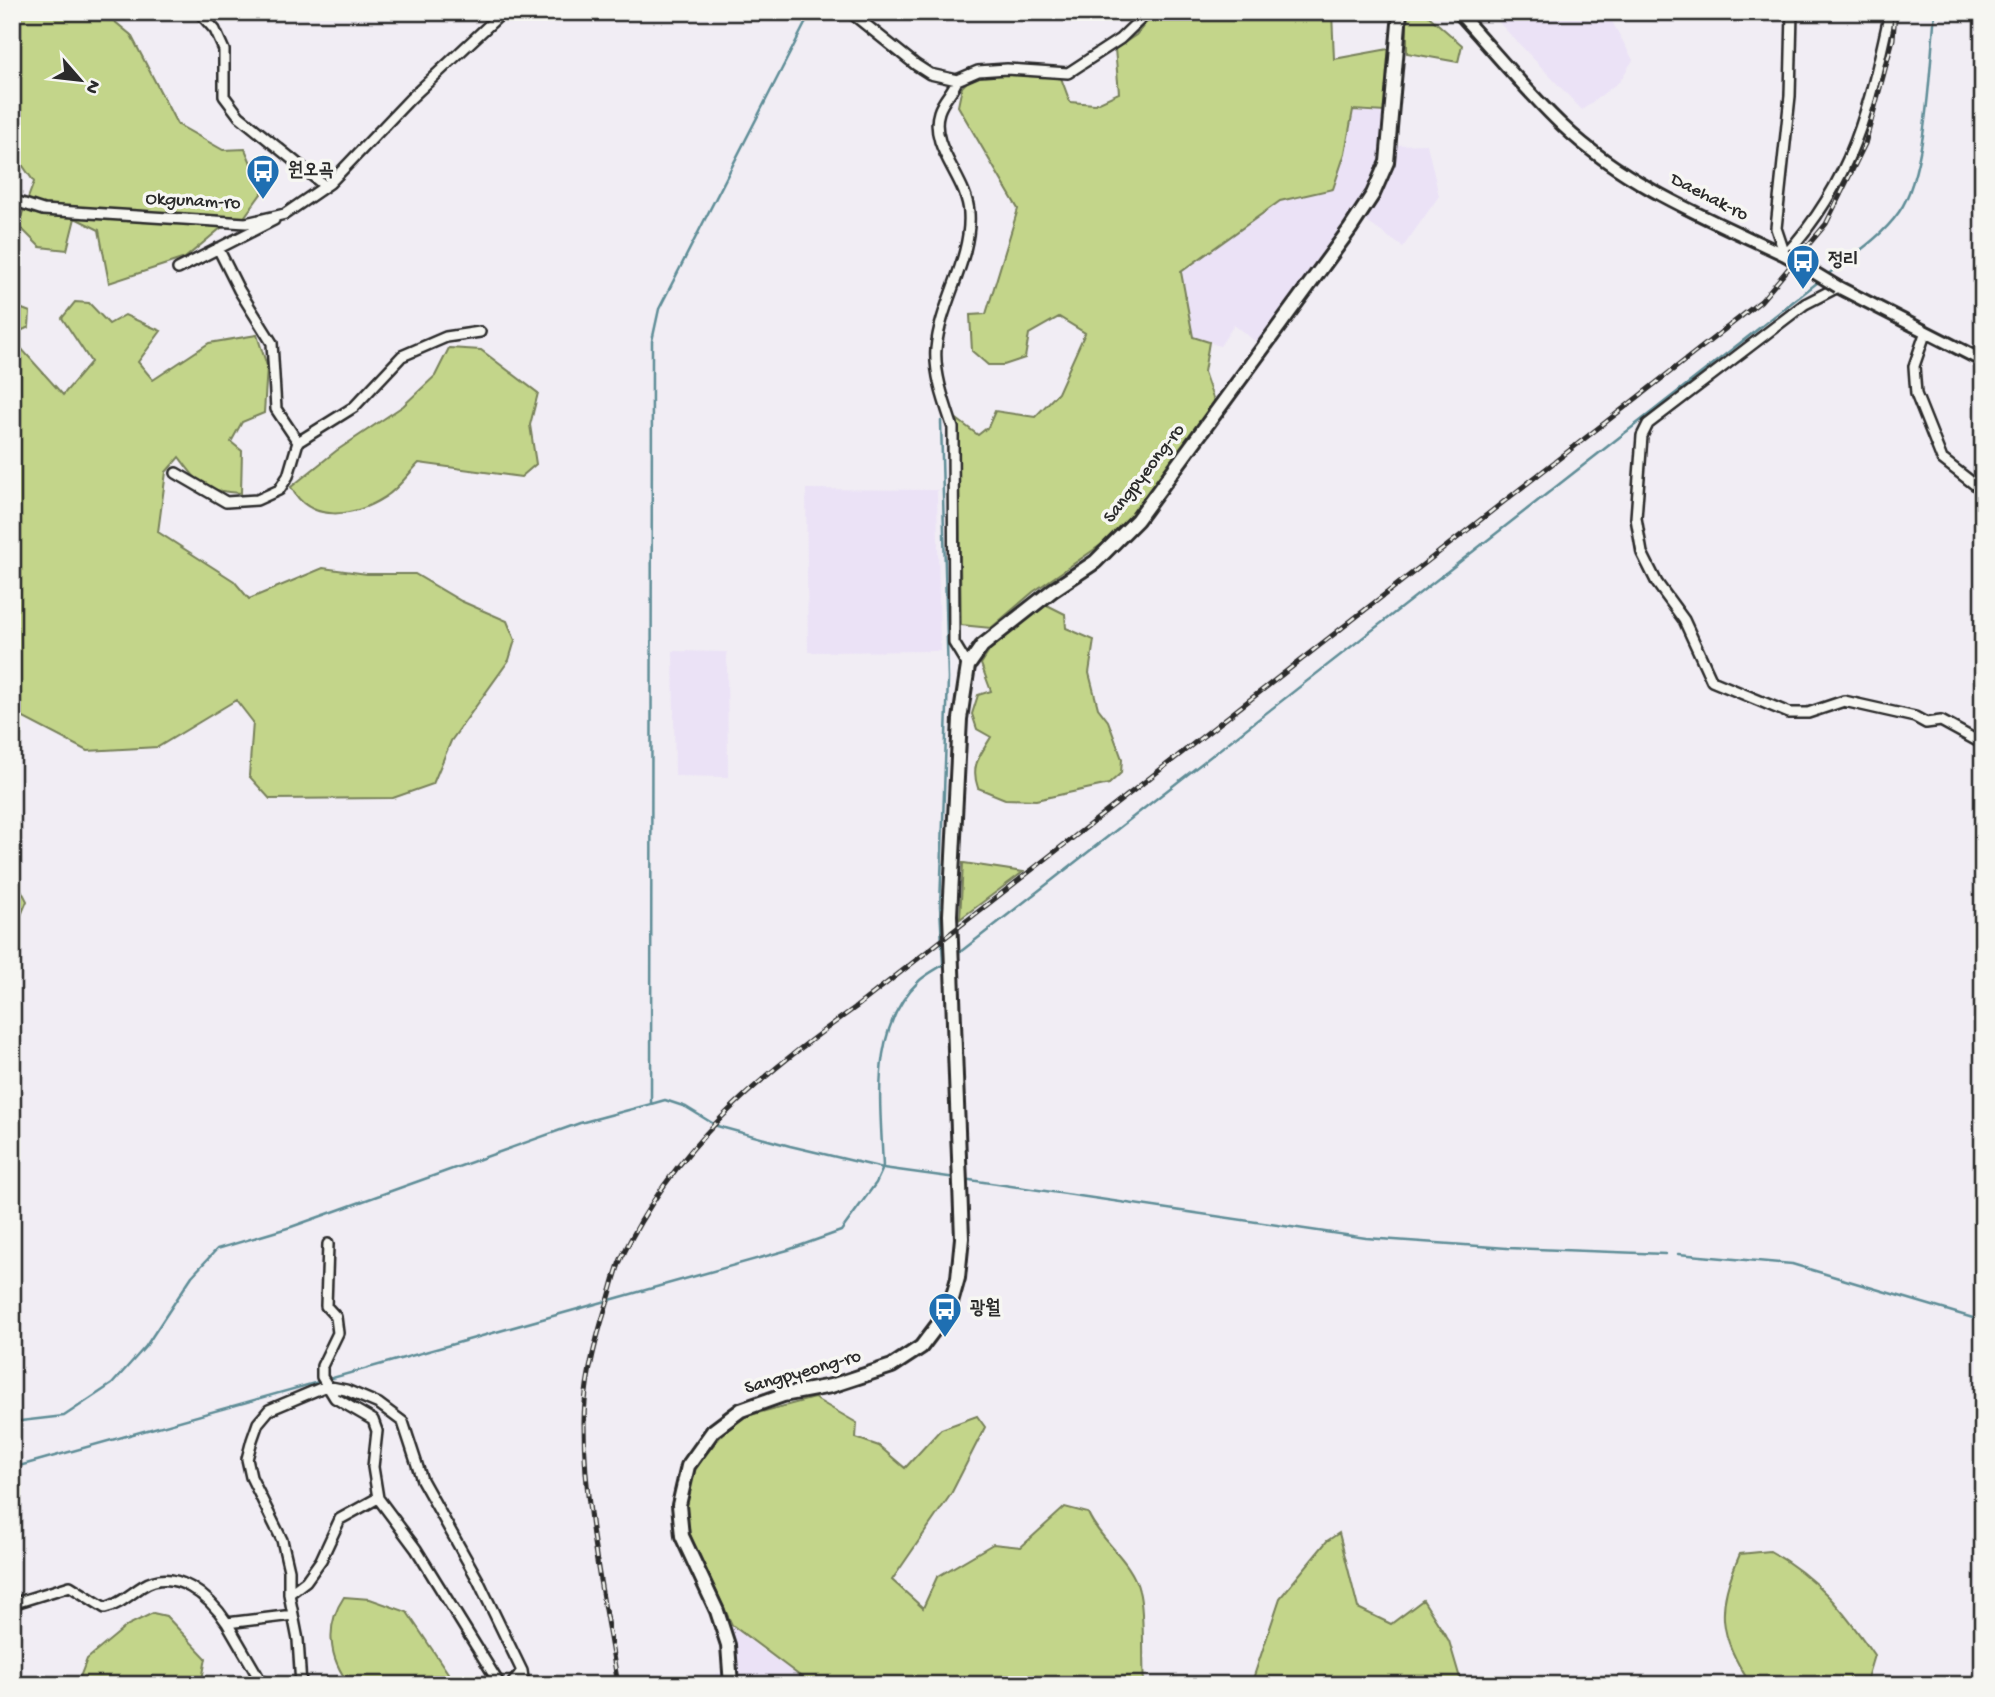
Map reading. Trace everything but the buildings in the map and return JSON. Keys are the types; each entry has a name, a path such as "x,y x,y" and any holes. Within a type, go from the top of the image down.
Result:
{"main road":[{"name":"Sangpyeong-ro","path":"731,1685 728,1645 717,1611 682,1536 679,1505 688,1466 713,1430 741,1410 783,1395 872,1374 892,1366 921,1347 949,1310 958,1278 962,1238 961,1188 950,947 960,719 968,666 982,646 1053,590 1095,562 1137,520 1350,229 1373,194 1387,162 1400,12"}],"street":[{"path":"199,12 215,30 224,50 224,96 239,116 325,186"},
{"name":"Okgunam-ro","path":"12,200 43,210 246,223 285,214 325,186 410,99 503,12"},
{"path":"850,12 946,86 946,99"},
{"path":"930,74 957,80 978,71 1007,69 1068,73 1102,52 1148,12"},
{"name":"Daehak-ro","path":"1458,12 1564,127 1616,167 1691,211 1785,255 1925,334 1983,361"},
{"path":"1793,12 1790,96 1776,228 1785,255 1813,224 1841,180 1863,124 1889,12"},
{"path":"957,80 953,93 938,113 938,130 962,185 970,213 960,267 936,351 942,394 953,428 954,643 968,666"},
{"path":"178,269 285,214"},
{"path":"218,248 239,290 272,343 276,409 298,442"},
{"path":"1838,286 1805,304 1648,424 1642,436 1636,518 1642,552 1657,583 1684,620 1712,681 1789,713 1808,712 1844,701 1915,717 1926,723 1941,721 1983,744"},
{"path":"176,473 226,502 257,500 279,490 288,476 298,442 354,407 402,356 446,338 480,332"},
{"path":"1925,334 1914,366 1916,394 1942,459 1983,491"},
{"path":"328,1244 326,1306 337,1317 338,1333 322,1366 324,1381 335,1398 373,1420 377,1431 373,1467 378,1498 416,1549 500,1685"},
{"path":"301,1685 299,1640 289,1594 289,1570 282,1540 251,1477 247,1460 258,1423 269,1410 324,1381"},
{"path":"324,1381 379,1404 403,1422 422,1480 478,1580 522,1671 524,1685"},
{"path":"289,1594 306,1581 321,1560 340,1519 378,1498"},
{"path":"12,1604 70,1586 105,1608 116,1605 156,1580 181,1581 208,1600 227,1623 263,1685"},
{"path":"227,1623 293,1615"},
{"path":"510,1685 522,1671"}],"shaded area":[{"path":"1489,12 1607,12 1633,60 1620,81 1582,110"},
{"path":"1353,110 1385,112 1378,176 1353,216 1260,345 1234,325 1220,346 1193,337 1181,272 1280,201 1333,189 1345,153"},
{"path":"1427,144 1439,196 1403,247 1364,220 1386,176 1395,145"},
{"path":"806,489 937,490 940,651 808,652"},
{"path":"673,651 727,652 728,777 675,776"},
{"path":"732,1625 812,1685 675,1685 723,1672"}],"green space":[{"path":"12,12 103,12 131,35 177,124 223,150 245,149 263,191 240,223 221,228 185,258 109,283 99,230 75,218 67,250 40,247 18,225 34,182 12,150"},
{"path":"1190,12 1332,12 1334,59 1394,48 1385,112 1353,110 1345,153 1333,189 1280,201 1181,272 1193,337 1209,342 1204,372 1215,404 1118,533 1033,592 991,628 961,625 958,420 978,435 988,427 995,411 1035,417 1058,393 1085,333 1059,317 1029,334 1025,358 1004,365 988,365 972,351 970,315 986,314 1018,209 958,106 962,87 974,75 1048,74 1061,78 1070,102 1095,104 1119,93 1115,49 1136,35 1150,18"},
{"path":"1407,12 1424,12 1462,45 1458,62 1407,53"},
{"path":"75,302 89,303 109,324 125,315 161,331 138,362 153,380 209,343 257,335 267,366 264,413 242,422 231,442 242,451 241,493 204,485 179,457 166,472 158,532 234,581 249,599 323,568 367,574 415,574 461,601 507,621 515,640 509,660 451,741 433,784 393,798 270,799 249,776 253,722 236,700 158,747 87,751 12,712 12,338 63,395 91,362 62,318"},
{"path":"12,305 30,312 29,327 12,335"},
{"path":"449,348 481,350 538,393 530,425 536,464 521,477 419,463 385,497 373,504 347,512 321,512 299,499 291,487 336,451 403,406 435,376"},
{"path":"1045,604 1065,614 1066,628 1094,640 1089,673 1098,708 1108,721 1122,759 1121,773 1109,784 1036,800 1005,799 978,788 976,780 977,761 991,737 977,729 972,714 978,695 991,691 981,664 990,650"},
{"path":"964,863 1023,872 960,919"},
{"path":"12,872 27,901 16,927 12,930"},
{"path":"814,1398 857,1423 856,1438 879,1446 905,1468 941,1429 977,1416 985,1427 951,1494 892,1580 923,1608 937,1577 993,1544 1021,1547 1065,1507 1088,1513 1100,1533 1130,1570 1139,1591 1143,1623 1144,1685 812,1685 732,1625 689,1533 685,1506 694,1468 721,1436 743,1417"},
{"path":"1339,1533 1358,1608 1391,1624 1423,1600 1449,1641 1462,1685 1251,1685 1280,1598 1327,1541"},
{"path":"1770,1551 1816,1584 1863,1639 1874,1655 1865,1685 1751,1685 1732,1651 1724,1621 1724,1606 1740,1554"},
{"path":"344,1597 370,1599 407,1612 456,1685 350,1685 337,1664 332,1641 334,1619"},
{"path":"153,1613 166,1616 206,1658 201,1685 77,1685 87,1659 128,1625"}],"waterway":[{"path":"651,1104 652,341 659,309 811,12"},
{"path":"1827,275 1884,230 1899,212 1908,194 1916,171 1926,116 1935,12"},
{"path":"955,956 1822,279"},
{"path":"941,421 948,679 940,906 943,963"},
{"path":"12,1468 788,1250 841,1231 876,1183 883,1168 881,1068 892,1021 903,1000 920,980 947,962"},
{"path":"12,1422 64,1416 112,1384 146,1346 192,1276 217,1249 291,1227 580,1123 665,1100 686,1107 717,1126 790,1146 883,1168 956,1178"},
{"path":"963,1179 1366,1238 1507,1248 1665,1254"},
{"path":"1678,1254 1792,1264 1983,1321"}],"railway":[{"path":"618,1685 587,1489 584,1423 586,1393 594,1348 619,1264 642,1219 666,1182 722,1117 785,1060 1761,301 1826,224 1865,144 1893,39 1895,12"}],"place":[{"name":"원오곡","path":"263,201"},
{"name":"정리","path":"1803,291"},
{"name":"광월","path":"945,1339"}]}
